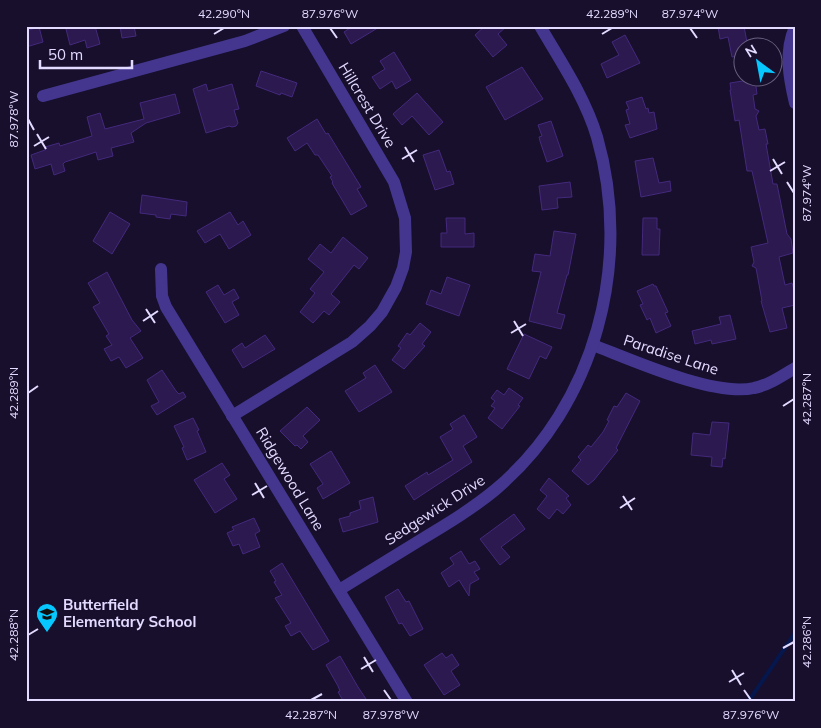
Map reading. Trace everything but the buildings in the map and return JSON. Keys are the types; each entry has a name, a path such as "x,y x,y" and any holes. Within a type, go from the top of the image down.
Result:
{"street":[{"path":"43,96 246,41 284,26"},
{"name":"Hillcrest Drive","path":"232,416 352,342 370,326 382,312 396,287 403,268 406,252 405,218 394,182 302,26"},
{"name":"Sedgewick Drive","path":"339,590 460,516 508,479 553,426 577,386 592,346 601,319 609,278 611,218 609,196 596,136 583,102 540,26"},
{"path":"795,27 791,36 788,56 795,103"},
{"name":"Ridgewood Lane","path":"161,269 162,296 166,307 407,702"},
{"name":"Paradise Lane","path":"592,346 712,387 724,389 754,388 771,382 795,368"}],"waterway":[{"path":"748,702 795,633"}],"place":[{"name":"Butterfield Elementary School","path":"47,633"}]}
